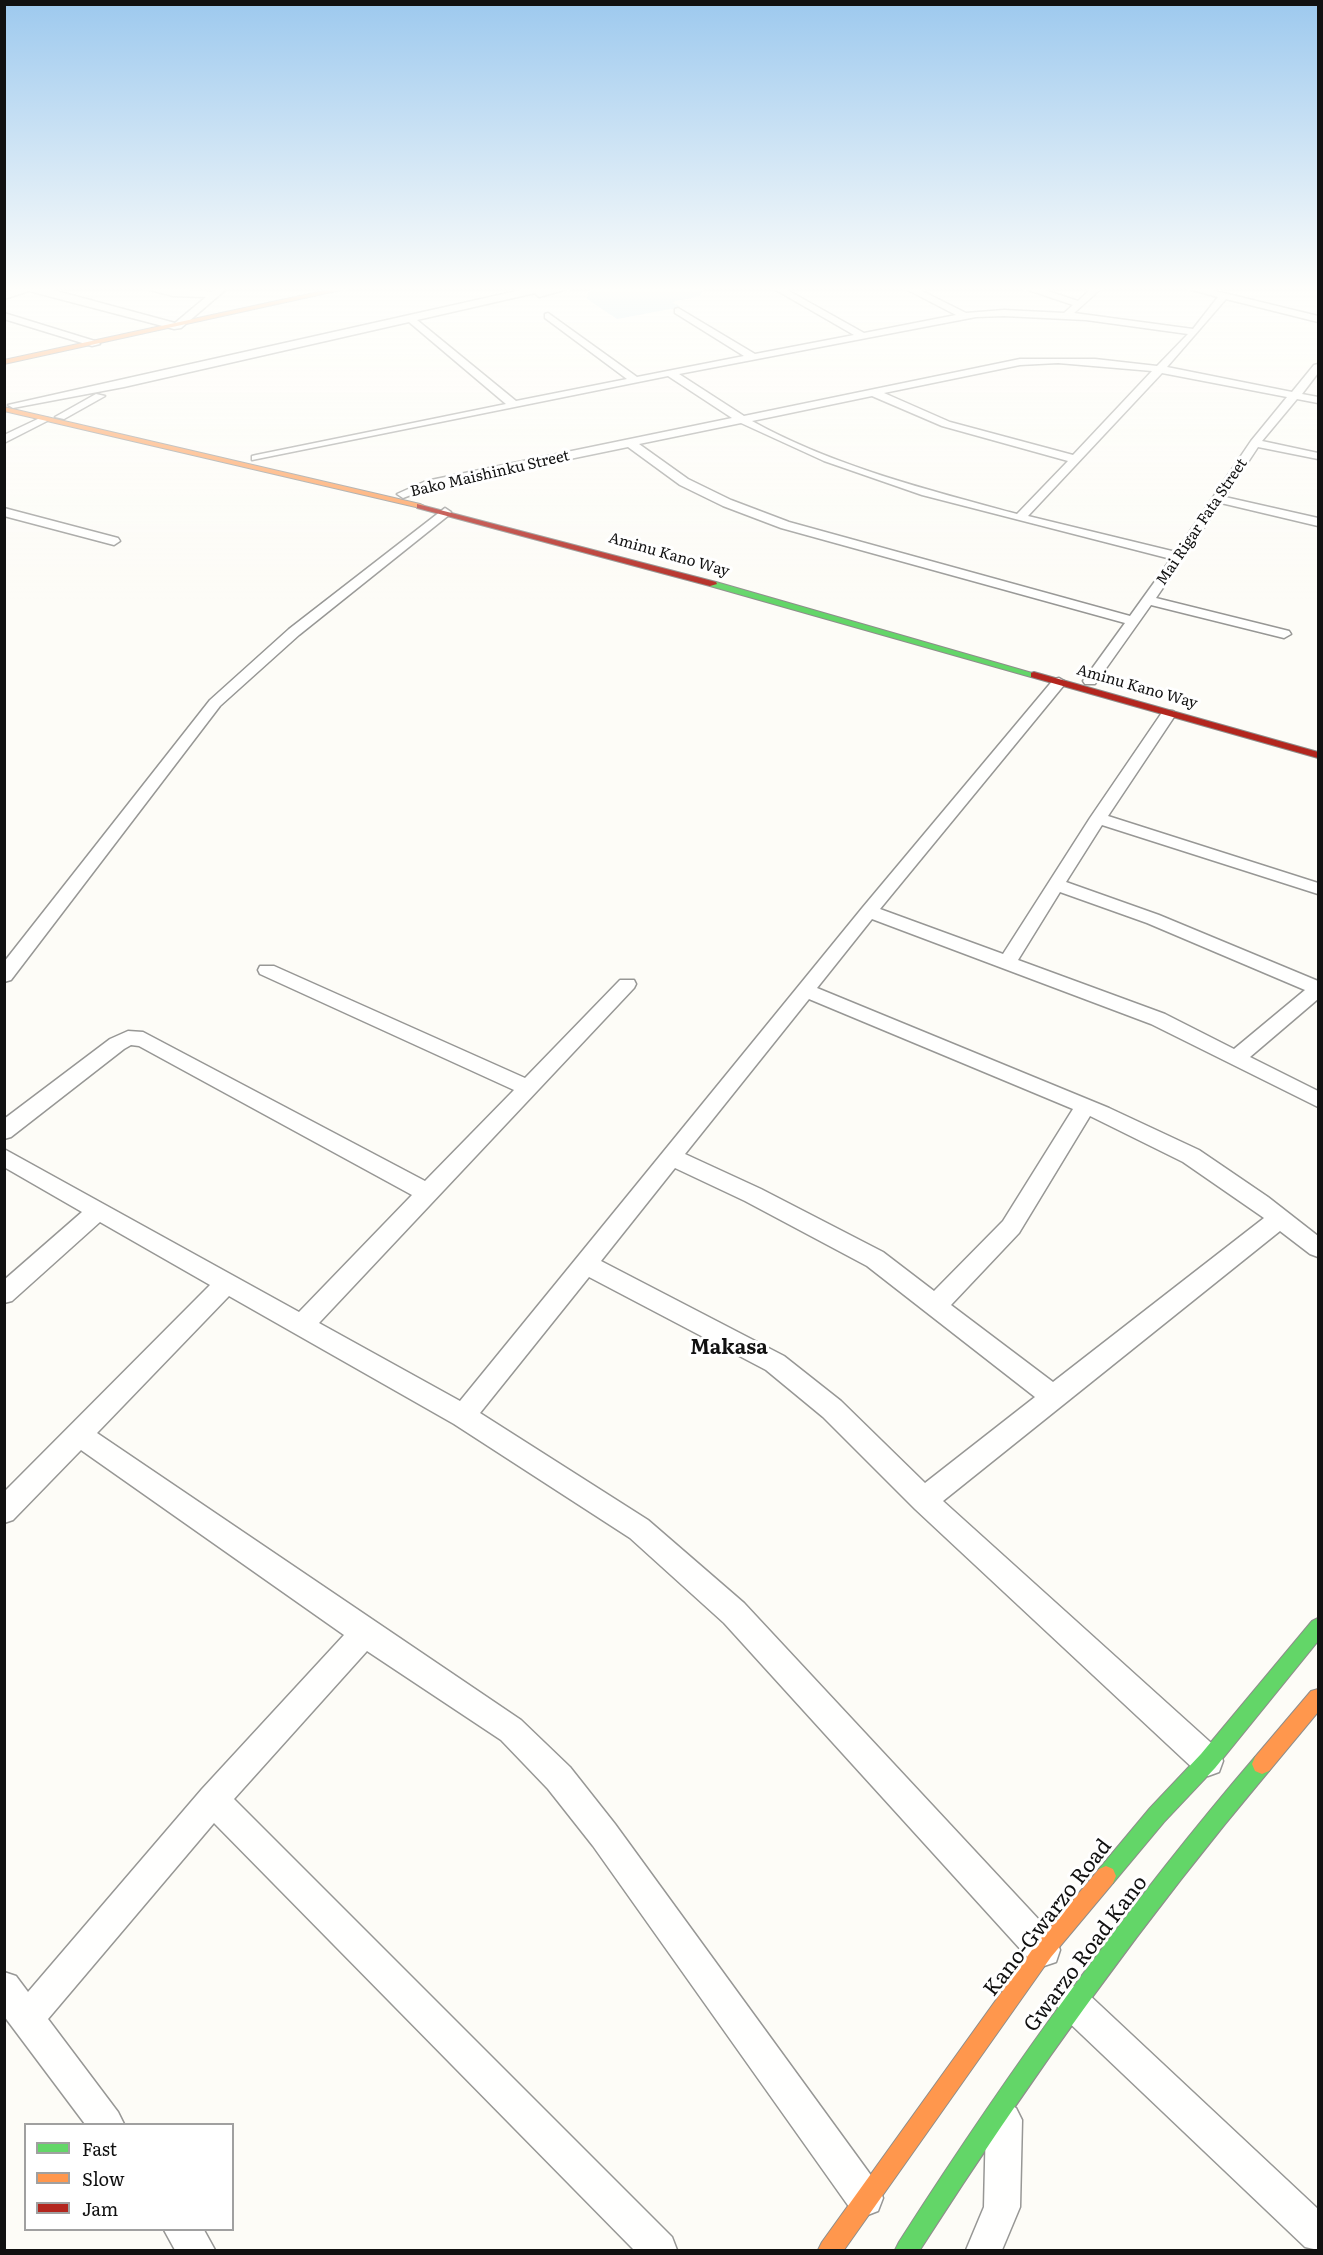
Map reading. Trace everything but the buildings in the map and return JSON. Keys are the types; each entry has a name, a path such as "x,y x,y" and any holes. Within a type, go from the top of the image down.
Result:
{"main road":[{"name":"Aminu Kano Way","path":"7,406 256,458 403,494 481,518 712,574 1016,665 1090,681 1318,744"},
{"name":"Aminu Kano Way","path":"7,406 46,419 445,512 481,518"},
{"name":"Aminu Kano Way","path":"1016,665 1059,682 1318,755"},
{"name":"Kano-Gwarzo Road","path":"830,2250 1044,1950 1157,1815 1208,1761 1318,1627"},
{"name":"Gwarzo Road Kano","path":"907,2250 1004,2102 1073,2003 1203,1833 1318,1698"}],"street":[{"path":"7,406 86,391"},
{"path":"60,417 85,402 119,391"},
{"path":"497,391 514,405"},
{"path":"256,458 581,391"},
{"path":"698,391 741,419 780,439 853,468 920,490 1179,557"},
{"name":"Bako Maishinku Street","path":"403,494 426,485 877,391"},
{"path":"1021,517 1139,391"},
{"name":"Bako Maishinku Street","path":"1269,391 1318,400"},
{"name":"Mai Rigar Fata Street","path":"1090,681 1179,557 1255,443 1298,391"},
{"path":"873,392 908,411 984,437 1075,459"},
{"path":"4,440 46,419"},
{"path":"630,443 684,482 727,503 784,525 1134,621"},
{"path":"1255,443 1318,456"},
{"path":"1218,499 1318,522"},
{"path":"4,512 114,540"},
{"path":"4,976 215,703 294,632 445,512"},
{"path":"1148,600 1284,634"},
{"path":"463,1416 587,1265 869,911 1059,682"},
{"path":"1006,964 1098,818 1168,714"},
{"path":"1098,818 1318,890"},
{"path":"1057,885 1153,919 1318,988 1237,1057"},
{"path":"869,911 1158,1019 1318,1100"},
{"path":"267,970 529,1088"},
{"path":"302,1325 627,984"},
{"path":"807,991 1085,1106 1191,1156 1280,1218 1318,1248"},
{"path":"4,1131 117,1044 128,1038 143,1039 428,1194"},
{"path":"936,1305 1011,1227 1050,1167 1085,1106"},
{"path":"4,1157 463,1416 639,1529 734,1613 1044,1950"},
{"path":"673,1158 753,1195 875,1259 1055,1398"},
{"path":"4,1294 99,1210"},
{"path":"924,1500 1055,1398 1162,1308 1280,1218"},
{"path":"587,1265 776,1364 832,1409 924,1500 1208,1761"},
{"path":"4,1511 227,1283"},
{"path":"78,1434 365,1633 511,1730 559,1778 604,1835 867,2200"},
{"path":"28,2017 213,1800 365,1633"},
{"path":"213,1800 660,2250"},
{"path":"4,1988 105,2123"},
{"path":"1073,2003 1318,2234"},
{"path":"984,2250 1002,2207 1004,2102"},
{"path":"183,2231 197,2250"}],"traffic: fast":[{"path":"713,584 1034,675"},
{"path":"1106,1876 1157,1815 1208,1761 1318,1627"},
{"path":"907,2250 989,2124 1075,2000 1166,1880 1262,1764"}],"traffic: slow":[{"path":"4,409 420,506"},
{"path":"1262,1764 1318,1698"},
{"path":"830,2250 1044,1950 1106,1876"}],"traffic: jam":[{"path":"420,506 713,584"},
{"path":"1034,675 1318,755"}],"district":[{"name":"Makasa","path":"729,1348"}]}
